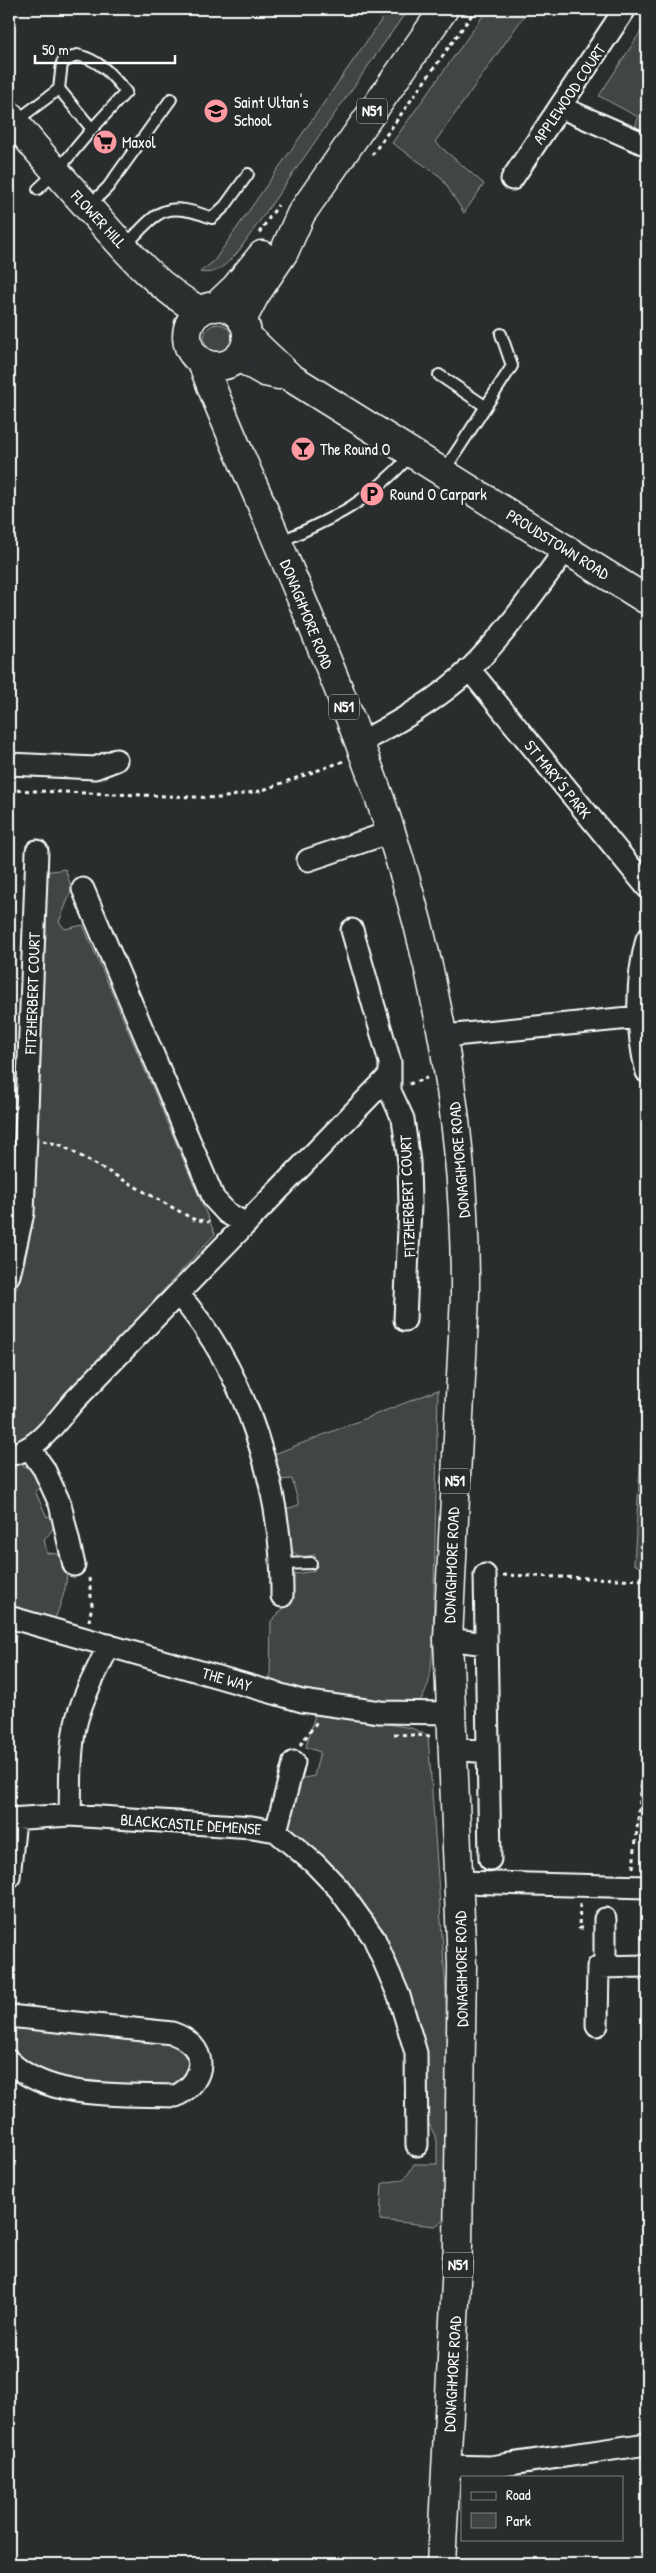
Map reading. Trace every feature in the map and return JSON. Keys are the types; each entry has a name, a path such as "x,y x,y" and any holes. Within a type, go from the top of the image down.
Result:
{"main road":[{"name":"N51","path":"301,214 271,243 235,288 192,320 187,334 192,353 232,348 255,295 284,252 301,214 444,9"},
{"name":"FLOWER HILL","path":"13,126 47,181 88,207 162,286 181,300 208,309 230,310 232,348"},
{"name":"PROUDSTOWN ROAD","path":"232,348 266,372 290,377 647,600"},
{"name":"DONAGHMORE ROAD","path":"232,348 225,425 278,543 361,749 391,832 417,920 444,1036 462,1181 465,1251 448,1639 450,1713 442,1743 459,1882 462,1965 458,2246 441,2564"}],"street":[{"name":"APPLEWOOD COURT","path":"512,179 625,9"},
{"path":"560,106 647,145"},
{"path":"361,749 469,670 512,621 566,549"},
{"name":"ST MARY'S PARK","path":"469,670 647,887"},
{"path":"9,764 95,768 116,760"},
{"path":"308,860 391,832"},
{"name":"FITZHERBERT COURT","path":"9,1275 23,1213 17,1135 37,851"},
{"path":"83,889 208,1187 214,1199 227,1213 246,1224"},
{"name":"FITZHERBERT COURT","path":"352,930 390,1062 389,1084 403,1119 409,1162 410,1257 405,1320"},
{"path":"647,939 641,961 640,1017 647,1072"},
{"path":"444,1036 640,1017"},
{"path":"9,1455 30,1449 246,1224 389,1084"},
{"path":"178,1294 199,1317 218,1348 258,1435 280,1536 283,1564 282,1596"},
{"path":"30,1449 44,1469 60,1504 74,1566"},
{"path":"485,1575 490,1860"},
{"name":"THE WAY","path":"9,1617 302,1701 380,1712 450,1713"},
{"path":"448,1639 486,1644"},
{"path":"70,1815 71,1756 75,1726 84,1699 109,1645"},
{"path":"442,1743 488,1752"},
{"path":"276,1831 294,1762"},
{"name":"BLACKCASTLE DEMENSE","path":"9,1877 12,1819 70,1815 276,1831 315,1864 340,1889 374,1938 386,1962 400,1996 416,2052 417,2145"},
{"path":"459,1882 639,1887"},
{"path":"605,1919 605,1965"},
{"path":"597,2025 598,1967 605,1965 647,1966"},
{"path":"9,2016 172,2033 183,2037 192,2044 198,2052 200,2062 199,2072 194,2082 186,2091 176,2096 89,2092 57,2086 34,2077 9,2061"},
{"path":"446,2466 490,2467 647,2444"}],"lane":[{"path":"13,126 58,89 62,63 77,55 90,58 111,74 126,92 47,181"},
{"path":"58,89 92,129"},
{"path":"88,207 108,187 171,99"},
{"path":"124,247 157,215 175,208 212,218 225,206 248,174"},
{"path":"443,471 512,366 500,334"},
{"path":"439,375 486,406"},
{"path":"278,543 355,507 389,480 413,453"},
{"path":"283,1564 311,1563"}],"path":[{"path":"371,157 476,9"},
{"path":"9,790 220,798 260,791 361,749"},
{"path":"389,1084 429,1078 437,1081 451,1081"},
{"path":"17,1135 61,1145 193,1220 204,1223 218,1221 227,1213"},
{"path":"74,1566 87,1571 92,1591 92,1612 84,1638"},
{"path":"485,1575 647,1580"},
{"path":"294,1762 306,1735 316,1722 322,1722"},
{"path":"387,1733 442,1743"},
{"path":"639,1887 647,1733"}],"green space":[{"path":"389,9 408,9 238,252 217,270 206,273 200,272 214,261"},
{"path":"488,9 529,9 435,142 484,184 464,213 441,177 392,143"},
{"path":"647,22 647,133 635,129 638,117 599,96"},
{"path":"218,324 228,328 232,338 228,348 218,352 208,348 204,338 208,328"},
{"path":"65,869 72,889 59,922 65,929 83,925 215,1234 25,1441 9,1445 9,1308 23,1270 33,1222 33,1151 45,872"},
{"path":"647,1351 647,1571 634,1564"},
{"path":"438,1390 433,1640 430,1676 421,1700 415,1706 348,1699 270,1681 271,1621 289,1603 290,1580 295,1574 314,1571 315,1555 304,1556 296,1554 286,1538 282,1510 299,1505 292,1479 279,1480 272,1455"},
{"path":"19,1464 32,1469 42,1487 35,1491 47,1517 54,1514 53,1528 44,1539 47,1553 58,1554 63,1561 66,1578 63,1596 54,1622 9,1609 9,1467"},
{"path":"316,1711 411,1728 428,1735 446,1992 449,2204 444,2220 435,2226 380,2220 382,2184 404,2179 414,2164 437,2164 437,2140 428,2122 423,2057 415,2009 384,1937 289,1831 286,1823 299,1779 314,1776 320,1752 306,1747"},
{"path":"9,2024 170,2040 190,2055 189,2077 179,2086 112,2086 66,2081 45,2074 26,2064 9,2050"}],"place":[{"name":"Saint Ultan's School","path":"216,111"},
{"name":"Maxol","path":"105,142"},
{"name":"The Round O","path":"303,449"},
{"name":"Round O Carpark","path":"372,494"}]}
